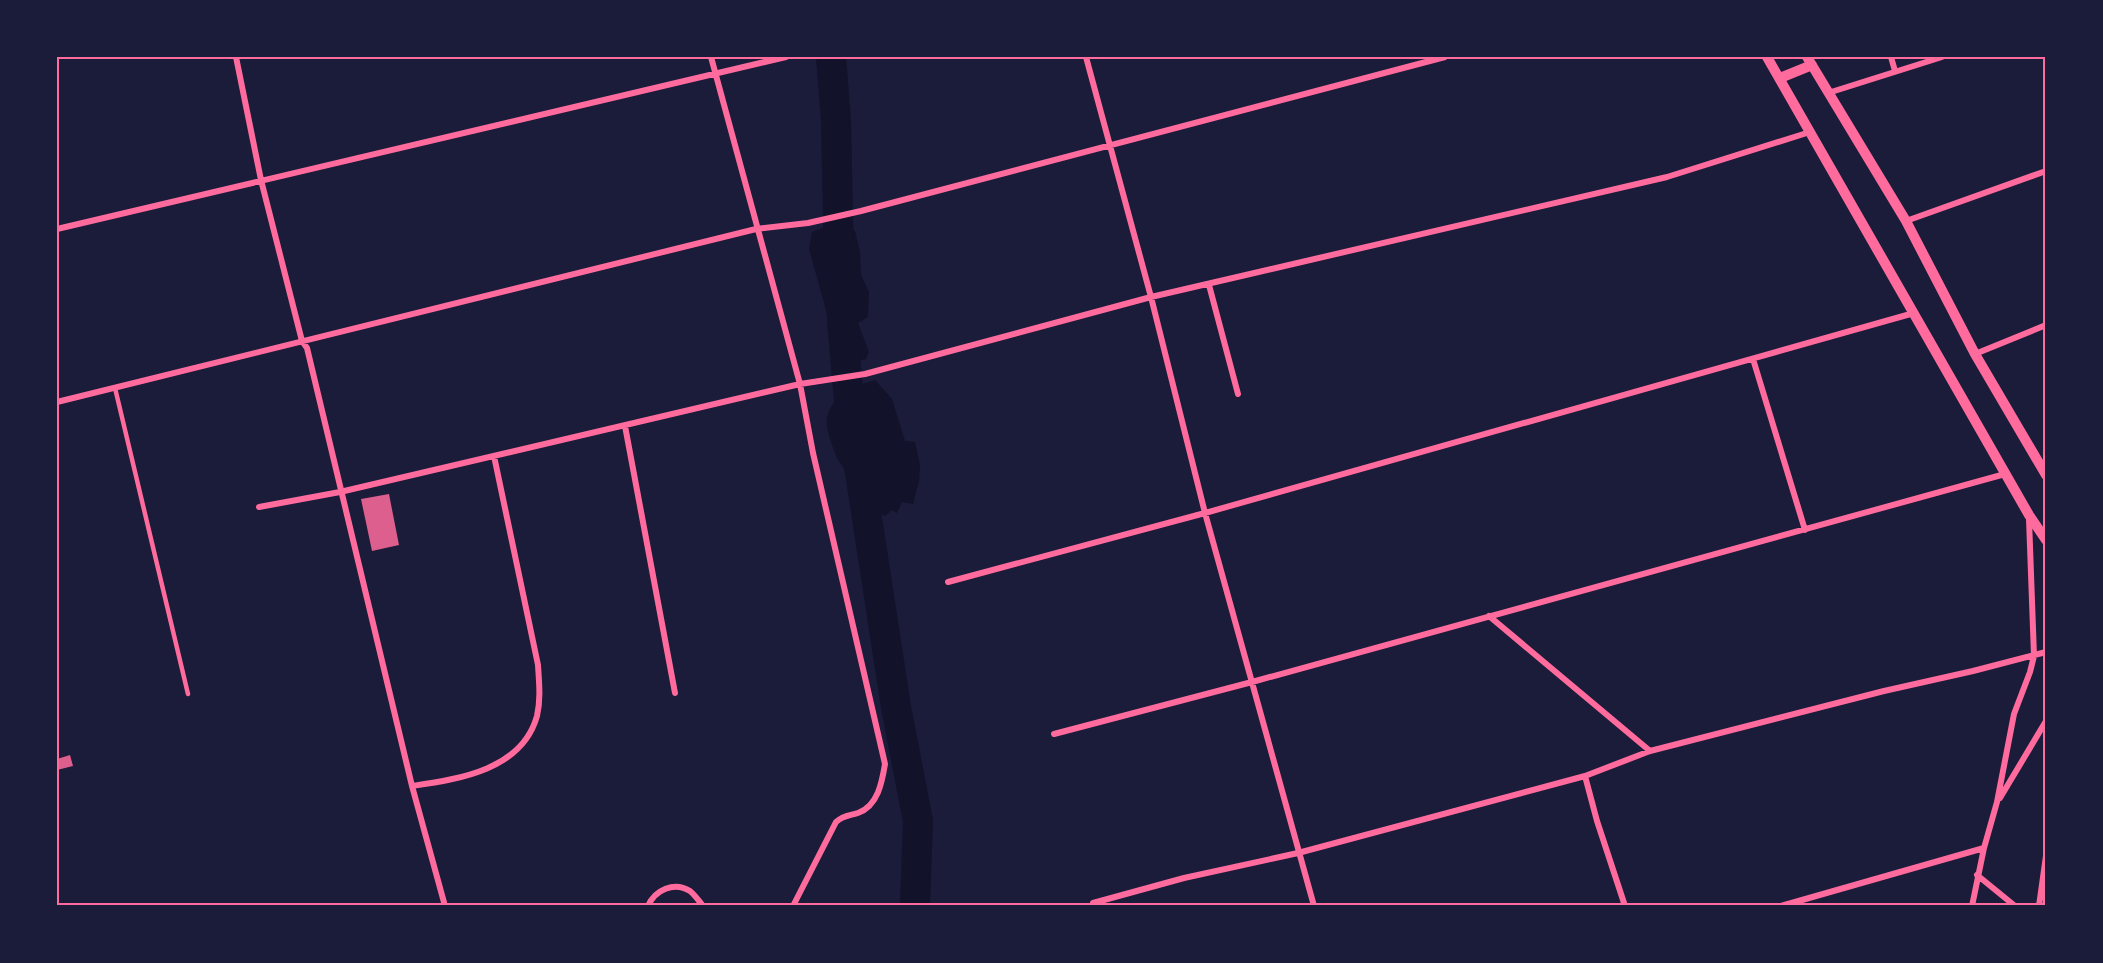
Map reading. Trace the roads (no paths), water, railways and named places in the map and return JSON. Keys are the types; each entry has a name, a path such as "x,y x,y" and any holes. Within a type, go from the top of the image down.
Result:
{"street":[{"path":"237,57 261,180 302,341 307,348 412,786 445,906"},
{"path":"711,57 800,384 813,453 840,560 885,764 880,789 874,801 858,814 842,817 837,822 793,906"},
{"path":"57,229 786,57"},
{"path":"1086,57 1151,297 1204,513 1314,906"},
{"path":"57,402 756,229 808,223 861,211 1446,57"},
{"path":"1767,57 2005,474 2046,540"},
{"path":"1891,57 1896,71"},
{"path":"1828,93 1942,57"},
{"path":"1780,78 1810,61 1906,221 1975,354 2046,475"},
{"path":"260,507 340,492 800,384 865,374 1151,297 1667,177 1809,132"},
{"path":"1906,221 2046,171"},
{"path":"1209,285 1238,394"},
{"path":"948,582 1204,513 1915,313"},
{"path":"1975,354 2046,325"},
{"path":"1753,359 1804,530"},
{"path":"624,426 675,693"},
{"path":"412,786 445,781 479,772 499,763 515,752 529,734 537,716 540,695 538,665 494,456"},
{"path":"1054,734 1252,682 2005,474"},
{"path":"1972,906 1977,875 1997,802 2014,714 2034,656 2029,515"},
{"path":"1489,616 1650,751"},
{"path":"1093,903 1184,878 1298,853 1585,776 1650,751 2046,652"},
{"path":"1997,802 2046,721"},
{"path":"1585,776 1625,906"},
{"path":"1780,906 1984,848"},
{"path":"2039,906 2046,856"},
{"path":"1977,875 2015,906"},
{"path":"648,906 658,892 676,887 690,891 704,906"}],"lane":[{"path":"115,388 188,694"}],"waterway":[{"path":"831,57 836,120 839,264"},
{"path":"842,321 849,401 896,707 918,821 915,906"}]}
